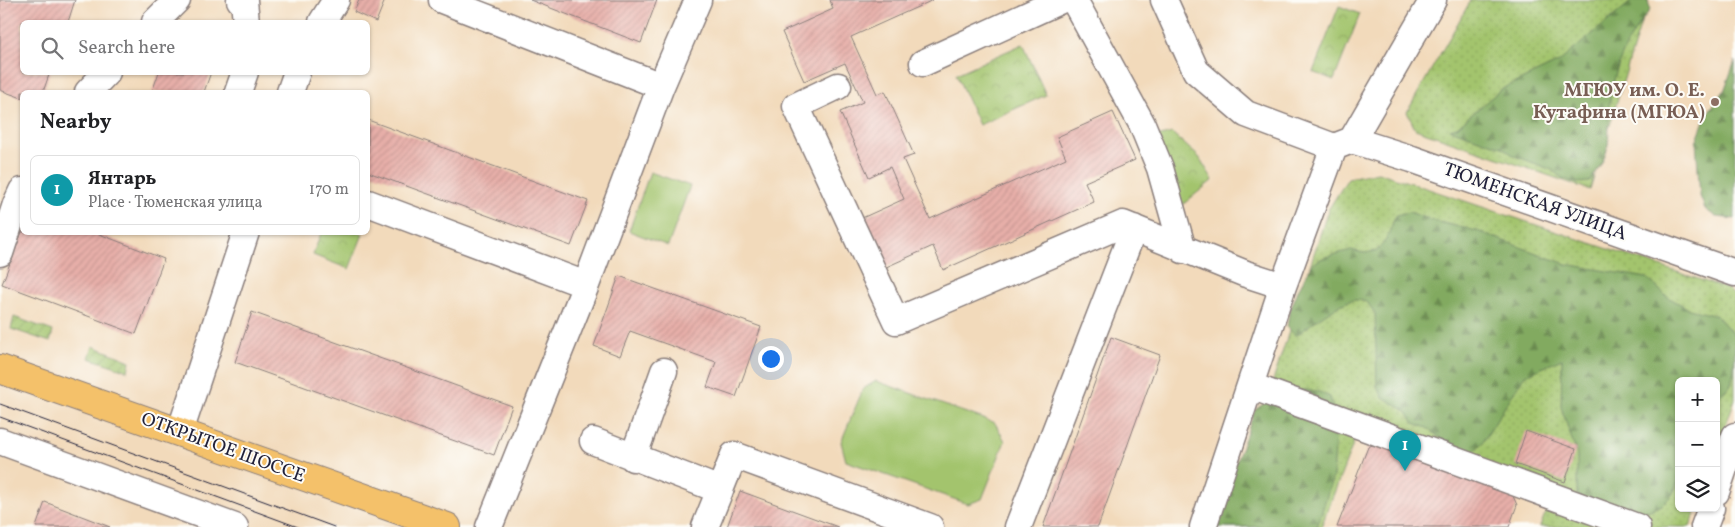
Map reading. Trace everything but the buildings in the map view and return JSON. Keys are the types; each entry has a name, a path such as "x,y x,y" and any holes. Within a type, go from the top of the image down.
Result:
{"main road":[{"name":"ОТКРЫТОЕ ШОССЕ","path":"0,369 447,527"}],"street":[{"path":"158,20 177,0"},
{"path":"240,0 244,2 246,20"},
{"path":"323,20 336,0"},
{"path":"442,0 661,86"},
{"path":"489,527 586,285 661,86 698,0"},
{"path":"923,63 1061,0"},
{"path":"1074,0 1142,124 1160,168 1183,250"},
{"name":"ТЮМЕНСКАЯ УЛИЦА","path":"1164,0 1196,71 1246,114 1343,143 1412,158 1735,273"},
{"path":"1204,527 1283,286 1343,143 1433,0"},
{"path":"90,90 104,75"},
{"path":"239,90 244,75"},
{"path":"291,90 296,75"},
{"path":"838,86 796,106 896,321 1123,224 1183,250 1283,286"},
{"path":"0,253 20,195"},
{"path":"370,204 586,285"},
{"path":"1018,527 1134,228"},
{"path":"180,432 245,235"},
{"path":"633,458 664,371"},
{"path":"1251,386 1637,527"},
{"path":"1720,480 1735,436"},
{"path":"0,440 235,527"},
{"path":"593,441 720,490"},
{"path":"705,527 734,455 930,527"},
{"path":"1704,527 1710,512"}],"green space":[{"path":"1471,0 1648,0 1590,190 1415,129 1407,112"},
{"path":"1633,0 1648,0 1650,10 1628,42 1619,63 1609,106 1609,139 1606,154 1589,182 1576,183 1562,178 1552,170 1513,155 1502,147 1450,129 1457,127 1500,90 1559,62"},
{"path":"1339,6 1360,14 1334,80 1313,72"},
{"path":"1023,44 1046,95 979,125 956,74"},
{"path":"1735,61 1735,219 1716,217 1705,209 1700,196 1696,142 1706,115 1724,91"},
{"path":"1172,133 1199,157 1213,180 1181,206 1157,137"},
{"path":"650,172 690,186 668,246 629,231"},
{"path":"1378,172 1728,289 1735,296 1735,399 1720,442 1720,377 1675,377 1675,512 1696,512 1690,527 1540,527 1555,488 1364,416 1321,527 1226,527 1328,210 1348,178"},
{"path":"1409,212 1434,221 1477,231 1566,264 1647,278 1666,296 1689,309 1717,316 1735,336 1732,382 1720,395 1720,377 1675,377 1675,489 1672,495 1662,505 1625,520 1577,495 1577,455 1561,407 1562,359 1524,376 1483,442 1473,452 1459,452 1427,428 1414,423 1406,411 1383,397 1377,386 1375,313 1367,302 1355,300 1342,304 1296,336 1287,327 1289,313 1299,288 1313,263 1325,257 1351,250 1364,253 1377,251 1386,240 1396,215"},
{"path":"320,235 363,235 349,269 313,255"},
{"path":"14,317 53,331 50,342 11,329"},
{"path":"93,346 130,361 128,371 89,358"},
{"path":"876,381 995,423 1005,441 982,499 968,504 846,461 841,442 863,389"},
{"path":"1304,390 1317,391 1330,397 1337,421 1333,476 1317,527 1213,527 1255,410 1277,394"}],"tram line":[{"path":"0,404 334,527"},
{"path":"0,417 298,527"}],"place":[{"name":"МГЮУ им. О. Е. Кутафина (МГЮА)","path":"1715,102"},
{"name":"Янтарь","path":"1405,471"}]}
